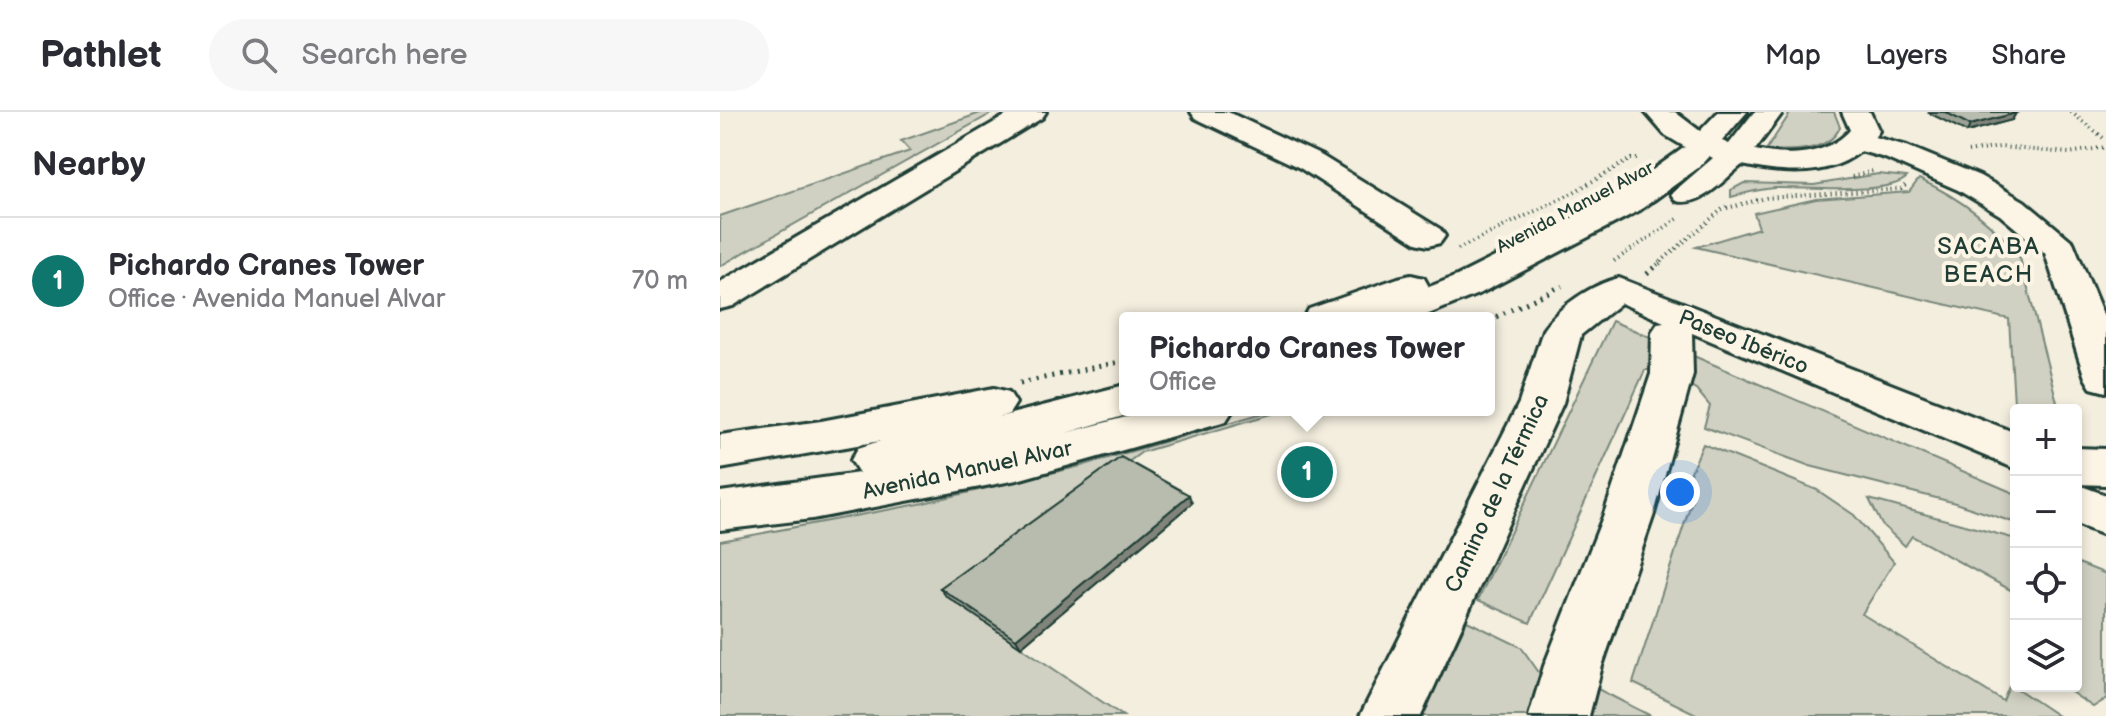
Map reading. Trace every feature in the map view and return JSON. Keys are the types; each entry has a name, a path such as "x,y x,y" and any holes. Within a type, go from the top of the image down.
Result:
{"main road":[{"path":"720,298 1032,112"},
{"path":"1205,112 1311,162 1437,245"},
{"path":"1659,112 1670,126 1708,146 1793,161 1823,159 1845,152 1858,127 1896,152 1969,183 2012,208 2061,249 2106,378"},
{"path":"1708,146 1733,112"},
{"path":"1708,146 1769,112"},
{"name":"Avenida Manuel Alvar","path":"1339,312 1444,273 1528,235 1669,156 1708,146"},
{"name":"Avenida Manuel Alvar","path":"1399,312 1470,284 1564,238 1628,203 1708,146"},
{"name":"Avenida Manuel Alvar","path":"1471,312 1554,276 1633,233 1708,146"},
{"path":"1598,284 1698,319 2012,476"},
{"name":"Camino de la Térmica","path":"1390,716 1541,403 1563,330 1598,284"},
{"path":"1559,716 1573,666 1629,514 1672,374 1698,319"},
{"name":"Paseo Ibérico","path":"1698,319 1990,429"},
{"path":"720,452 821,437 1035,395 1119,374"},
{"name":"Avenida Manuel Alvar","path":"720,482 848,465 1045,423 1119,402"},
{"name":"Avenida Manuel Alvar","path":"720,511 812,500 1017,463 1189,416"},
{"path":"2082,466 2106,467"},
{"path":"2082,506 2106,516"}],"path":[{"path":"2071,112 2106,140"},
{"path":"1437,245 1570,194 1631,159 1655,164"},
{"path":"1495,318 1598,284 1643,278 1727,208 1722,198"},
{"path":"1598,284 1686,214"}],"shaded area":[{"path":"983,112 994,112 720,266 720,216 910,151 901,141"},
{"path":"1791,112 1834,112 1840,127 1827,142 1818,146 1766,150"},
{"path":"1878,174 1907,177 1883,187 1775,188 1731,197 1731,190 1744,183 1814,185"},
{"path":"1919,179 1948,194 1999,233 2020,258 2057,404 2014,404 2009,319 1696,247 1759,228 1754,213 1816,199 1909,192"},
{"path":"1612,321 1662,342 1665,370 1645,370 1530,623 1478,600"},
{"path":"1682,351 2010,491 2010,521 1952,502 1810,466 1704,427 1710,406 1696,389 1681,381"},
{"path":"1252,416 1265,416 1142,452 946,596 1123,716 720,716 720,541 919,504 1081,466"},
{"path":"1703,444 1817,490 1854,515 1894,562 1862,614 2003,701 2010,684 2010,692 2022,692 2058,716 1700,716 1633,683 1694,494 1683,490"},
{"path":"1869,499 2010,537 2010,590 1912,536 1905,546 1882,525"},
{"path":"2082,564 2106,574 2106,699 2093,707 2071,692 2082,692"},
{"path":"1467,621 1521,647 1552,691 1545,716 1422,716"},
{"path":"1588,684 1651,716 1580,716"}],"building":[{"path":"1945,112 2014,112 2016,113 1970,125"},
{"path":"1121,457 1189,495 1016,639 940,588"}],"place":[{"name":"Pichardo Cranes Tower","path":"1307,472"}],"district":[{"name":"SACABA BEACH","path":"1989,260"}]}
